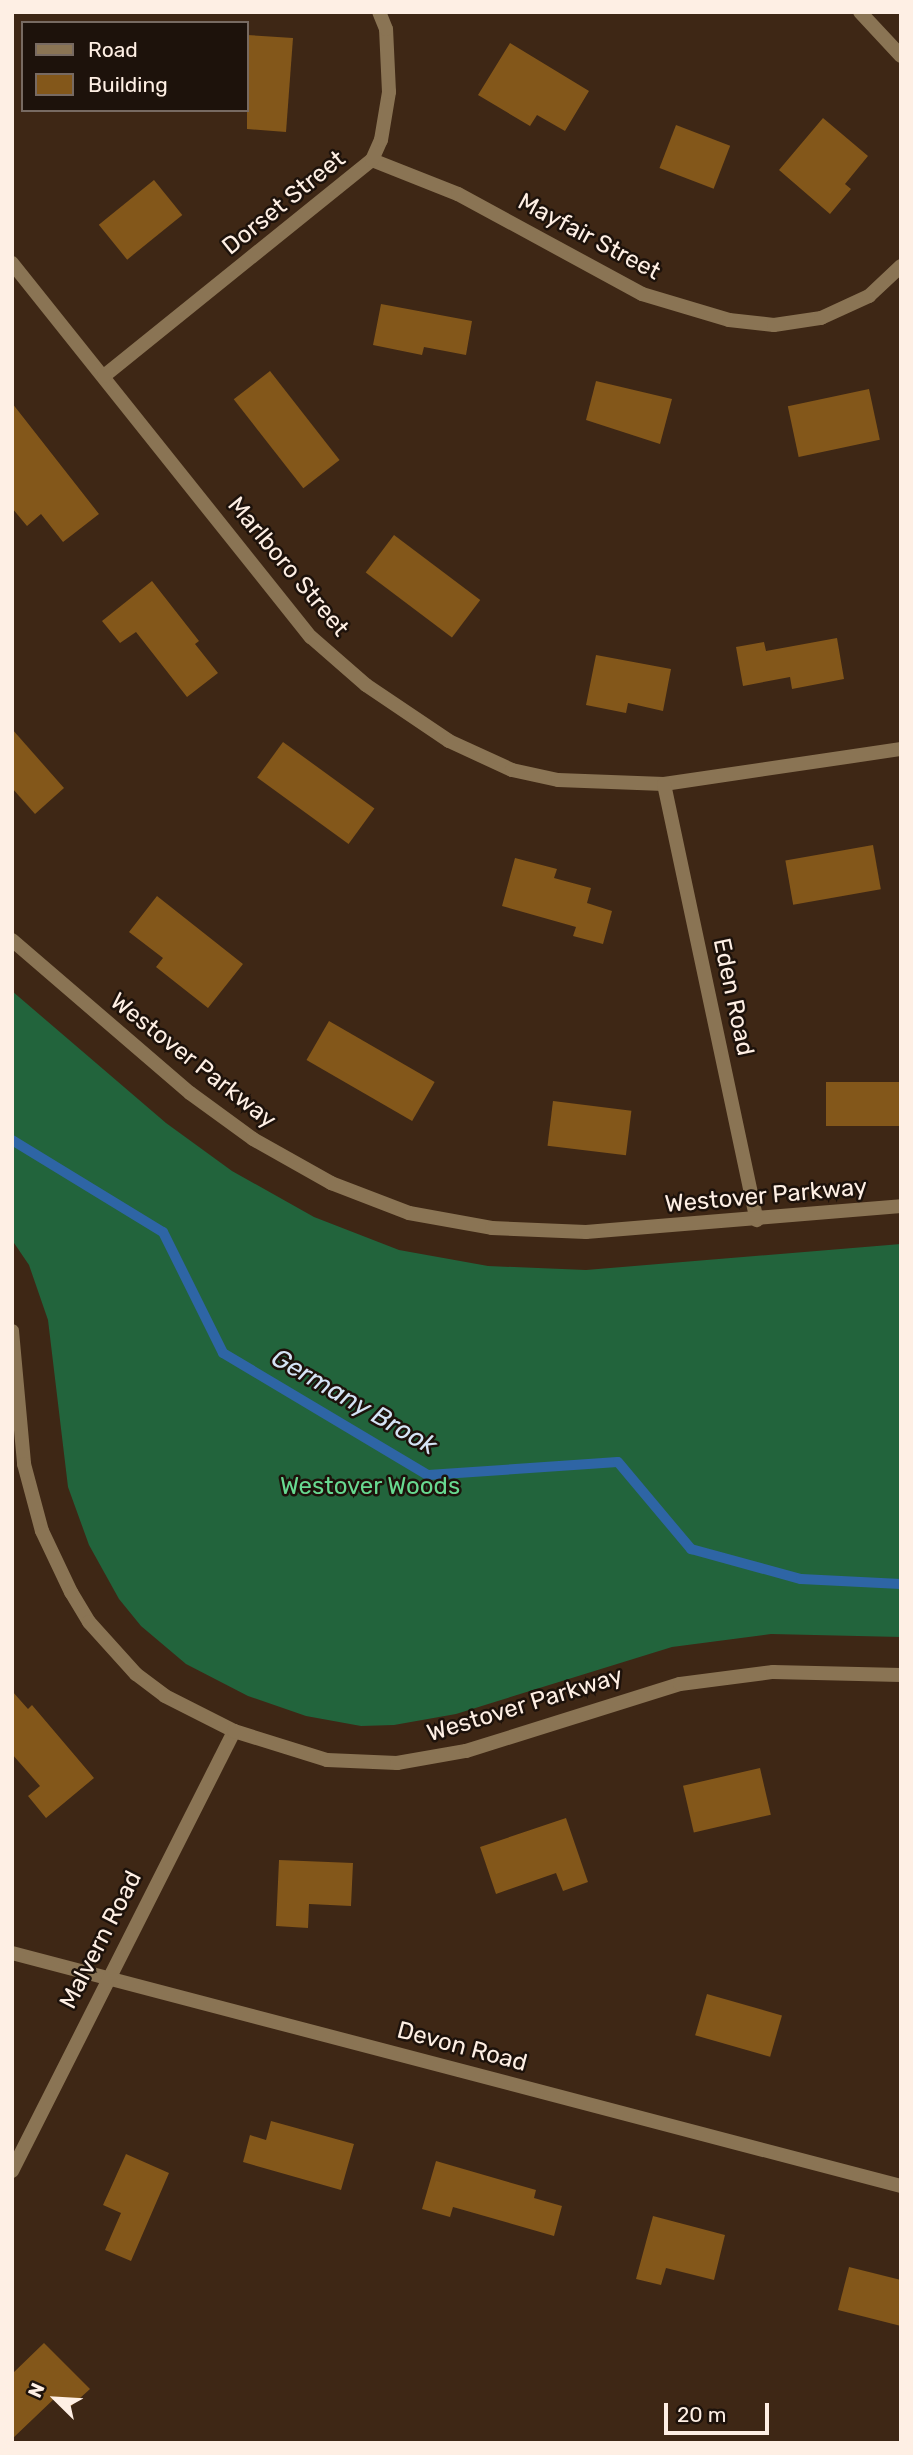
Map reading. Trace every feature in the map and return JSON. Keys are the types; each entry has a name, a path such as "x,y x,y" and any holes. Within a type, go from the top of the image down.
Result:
{"street":[{"name":"Dorset Street","path":"104,376 349,183 372,160 380,140 389,92 386,29 379,12"},
{"path":"860,12 901,56"},
{"name":"Mayfair Street","path":"372,160 458,194 642,294 729,320 774,325 821,318 869,296 901,266"},
{"name":"Marlboro Street","path":"12,263 311,638 366,685 449,741 513,769 558,780 664,784 901,750"},
{"name":"Eden Road","path":"664,784 757,1220"},
{"name":"Westover Parkway","path":"12,940 222,1117 292,1162 371,1201 448,1222 538,1231 631,1230 901,1206"},
{"name":"Westover Parkway","path":"12,1331 24,1464 42,1531 71,1592 89,1622 136,1674 165,1696 234,1731 327,1760 397,1763 466,1751 637,1694 703,1680 799,1671 901,1675"},
{"name":"Malvern Road","path":"12,2171 234,1731"},
{"name":"Devon Road","path":"12,1953 901,2186"}],"green space":[{"name":"Westover Woods","path":"12,991 166,1123 232,1171 314,1217 399,1250 488,1266 586,1270 901,1244 901,1637 771,1634 672,1647 456,1714 394,1725 361,1726 306,1716 248,1696 186,1664 141,1626 119,1599 89,1545 68,1487 48,1320 29,1265 12,1240"}],"building":[{"path":"248,35 293,38 286,132 247,129"},
{"path":"510,43 589,91 565,131 537,115 530,126 478,95"},
{"path":"823,118 868,156 845,184 851,189 830,214 779,170"},
{"path":"676,125 730,146 714,189 660,168"},
{"path":"154,180 182,215 127,260 99,225"},
{"path":"381,304 472,321 466,355 424,347 422,355 373,345"},
{"path":"270,371 340,460 303,488 234,399"},
{"path":"596,381 672,399 660,444 586,420"},
{"path":"869,389 880,440 799,457 788,406"},
{"path":"12,403 99,514 63,542 41,514 27,526 12,508"},
{"path":"394,535 480,600 452,638 366,573"},
{"path":"152,581 199,641 195,644 218,673 187,697 136,632 120,643 102,621"},
{"path":"837,638 844,679 792,689 790,677 743,686 736,647 764,642 766,651"},
{"path":"596,655 671,669 663,711 628,703 626,713 586,705"},
{"path":"12,729 64,788 35,814 12,788"},
{"path":"283,742 374,808 349,844 257,778"},
{"path":"873,845 881,889 793,905 785,860"},
{"path":"515,858 557,869 554,878 591,888 587,903 612,911 603,944 573,936 576,927 502,906"},
{"path":"157,896 243,964 208,1008 156,967 163,958 129,932"},
{"path":"329,1021 435,1082 412,1121 307,1060"},
{"path":"826,1082 901,1082 901,1126 826,1126"},
{"path":"553,1101 631,1111 626,1155 548,1146"},
{"path":"12,1691 28,1709 32,1705 94,1778 46,1818 28,1796 40,1786 12,1754"},
{"path":"760,1768 771,1815 694,1833 683,1786"},
{"path":"566,1818 588,1882 563,1891 556,1873 496,1894 480,1847"},
{"path":"279,1860 353,1863 351,1906 309,1904 308,1928 276,1926"},
{"path":"707,1994 782,2015 770,2057 695,2035"},
{"path":"271,2121 354,2144 341,2190 243,2162 250,2135 266,2140"},
{"path":"126,2154 169,2173 131,2261 105,2250 121,2213 103,2205"},
{"path":"436,2161 536,2190 534,2198 562,2206 554,2236 453,2207 450,2217 422,2209"},
{"path":"653,2216 725,2235 714,2280 666,2268 661,2285 636,2279"},
{"path":"849,2267 901,2280 901,2326 838,2310"},
{"path":"44,2343 90,2389 68,2409 56,2397 12,2439 12,2374"}],"waterway":[{"name":"Germany Brook","path":"12,1140 163,1232 223,1353 428,1475 618,1462 691,1549 801,1579 901,1584"}]}
